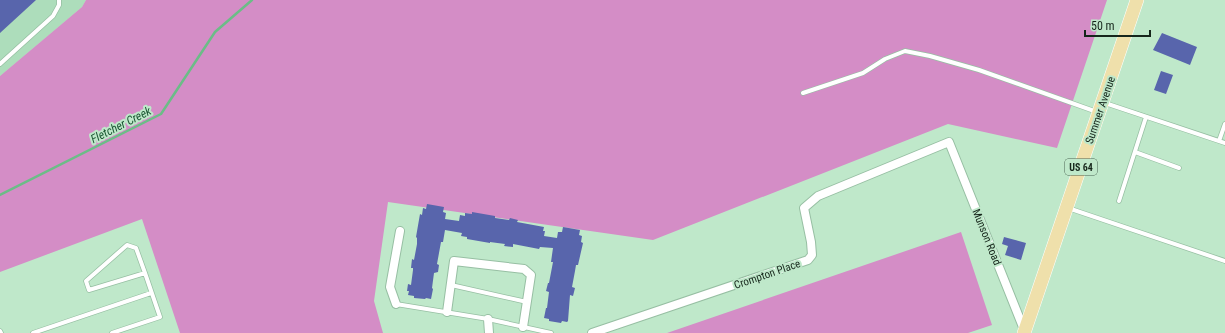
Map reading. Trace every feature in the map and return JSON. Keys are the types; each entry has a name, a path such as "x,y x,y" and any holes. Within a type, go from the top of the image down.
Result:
{"main road":[{"name":"Summer Avenue","path":"1025,332 1137,0"}],"street":[{"name":"Munson Road","path":"950,142 1025,332"},
{"name":"Crompton Place","path":"592,333 808,260 812,255 811,242 804,208 818,196 950,142"},
{"path":"396,304 390,287 400,231"},
{"path":"447,312 454,261 524,269 531,275 523,327"},
{"path":"488,319 490,333"}],"lane":[{"path":"0,64 53,16 59,5 59,0"},
{"path":"803,93 863,73 885,59 905,51 930,56 979,70 1100,108 1146,117 1225,143"},
{"path":"1119,201 1146,117"},
{"path":"1219,141 1225,124"},
{"path":"1135,152 1179,168"},
{"path":"1067,207 1225,261"},
{"path":"112,333 160,316 151,293 145,273 136,248 127,245 86,281 89,290 145,273"},
{"path":"451,285 527,302"},
{"path":"33,333 151,293"},
{"path":"396,304 488,319 551,333"}],"shaded area":[{"path":"0,0 86,0 82,7 0,76"},
{"path":"86,0 1107,0 1057,148 948,124 653,240 388,202 374,301 383,333 180,333 142,219 0,272 0,76 82,7"},
{"path":"961,232 992,325 968,333 667,333"}],"building":[{"path":"0,0 36,0 0,33"},
{"path":"1162,33 1197,47 1190,65 1153,50"},
{"path":"1161,71 1173,75 1166,94 1154,90"},
{"path":"427,204 444,207 443,212 446,213 445,219 459,221 460,215 465,216 465,213 472,214 472,212 495,216 495,218 509,220 510,218 518,220 517,222 544,227 544,236 557,238 558,232 562,232 563,227 580,230 579,235 582,236 581,242 583,243 578,265 576,265 572,287 575,288 573,296 570,295 568,321 562,321 561,323 549,321 549,319 544,318 549,292 546,291 553,262 551,262 553,248 540,247 539,249 513,244 513,247 504,246 505,244 467,239 467,237 461,236 462,233 445,230 437,264 439,265 438,272 434,273 431,299 414,298 414,296 408,295 408,284 411,285 413,270 413,268 411,268 412,259 414,260 417,244 416,237 420,214 422,215 423,208 426,209"},
{"path":"1004,237 1026,243 1021,260 1005,255 1008,246 1002,244"}],"waterway":[{"name":"Fletcher Creek","path":"0,195 161,114 215,32 252,0"}]}
